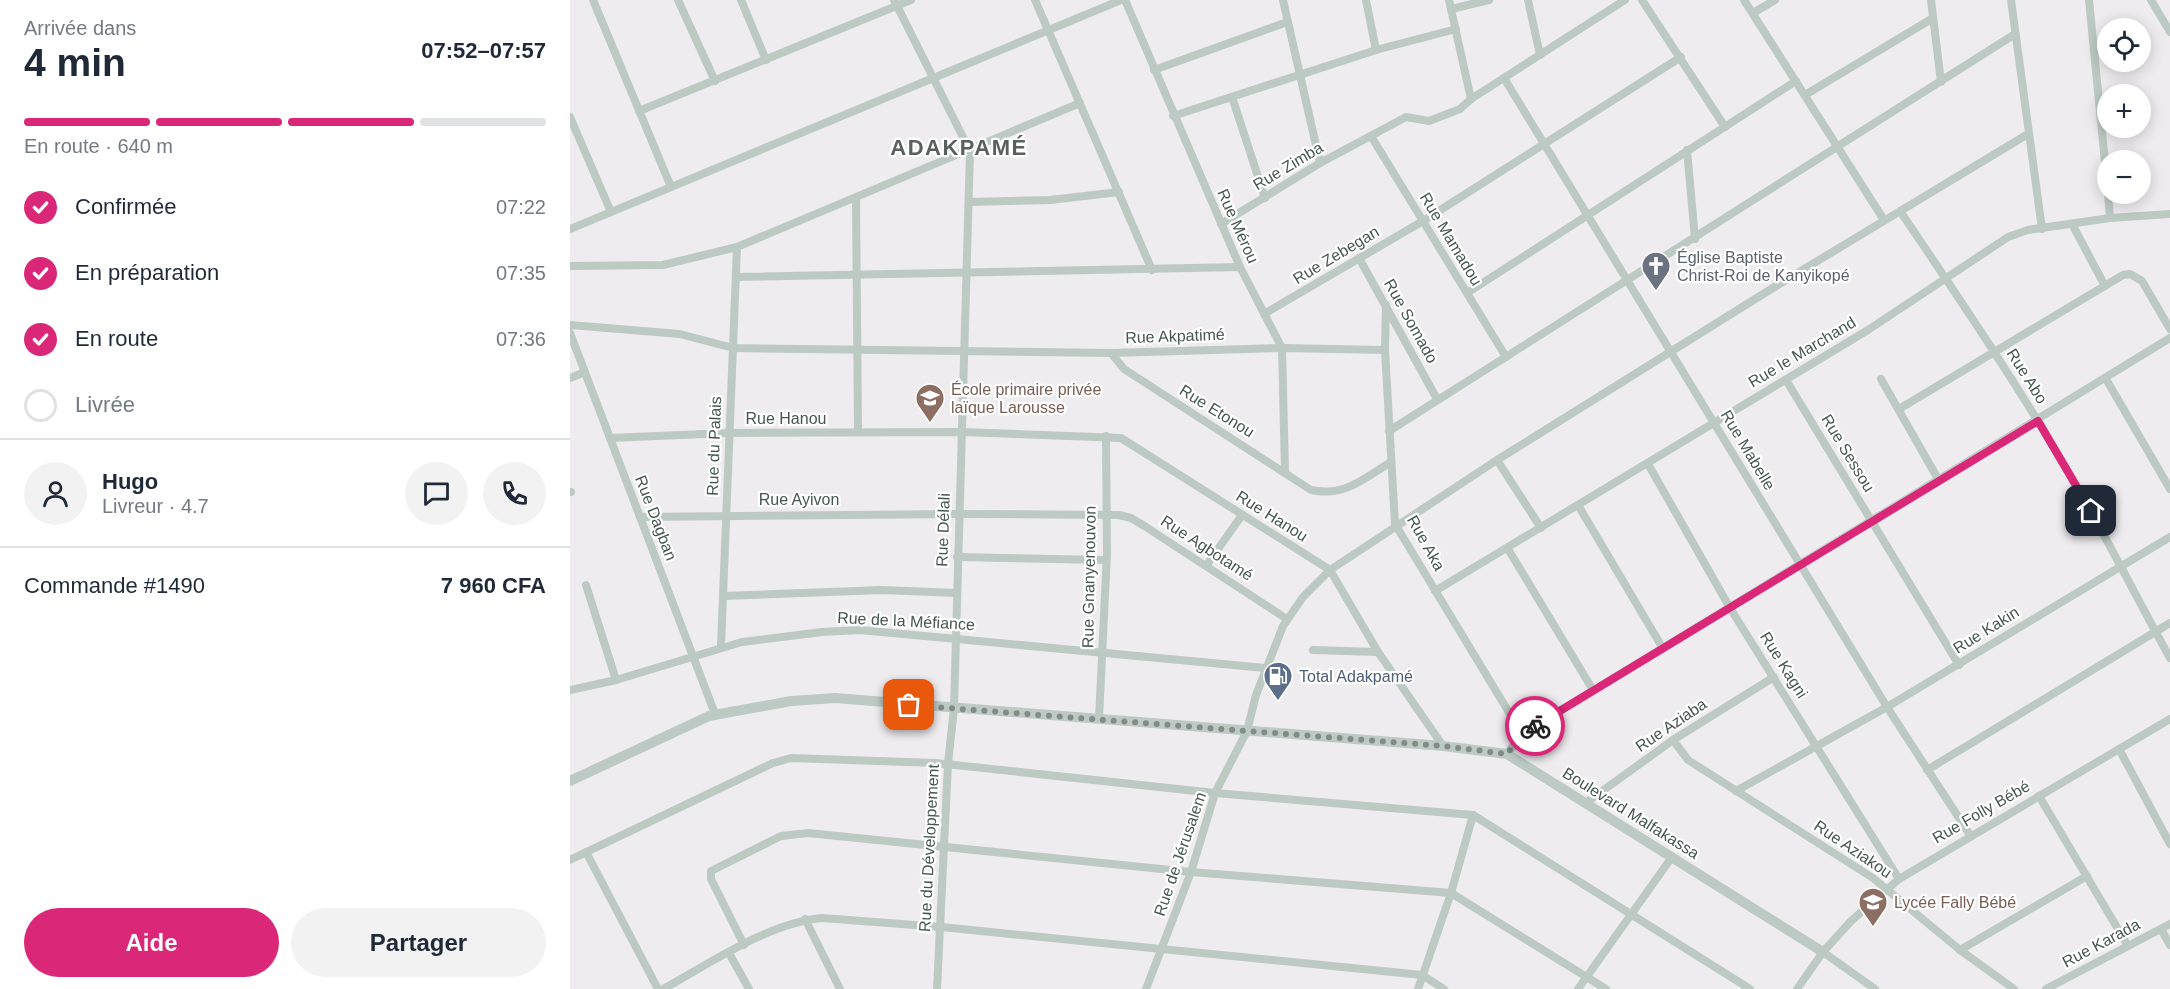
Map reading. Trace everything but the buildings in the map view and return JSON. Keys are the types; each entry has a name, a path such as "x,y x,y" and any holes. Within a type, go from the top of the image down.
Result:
{"street":[{"path":"593,0 671,187"},
{"path":"678,0 715,81"},
{"path":"741,0 766,60"},
{"path":"639,111 766,60 895,3 911,0"},
{"path":"1035,0 1152,270"},
{"path":"570,229 1123,0"},
{"name":"Rue Mérou","path":"1123,0 1240,267 1282,348 1285,471"},
{"path":"1283,0 1320,163"},
{"path":"1366,0 1377,50"},
{"path":"1471,99 1450,4 1489,0"},
{"path":"1528,0 1540,55"},
{"name":"Rue Zimba","path":"1221,224 1320,163 1406,117 1429,121 1460,109 1471,99 1625,0"},
{"path":"1642,0 1725,127"},
{"path":"1744,0 1884,220"},
{"path":"1753,13 1775,0"},
{"path":"1931,0 1941,82"},
{"path":"2011,0 2042,229"},
{"path":"2089,0 2104,150"},
{"path":"2151,0 2170,32"},
{"path":"895,3 970,151"},
{"path":"1805,95 1933,18"},
{"path":"1154,70 1287,22"},
{"path":"1173,116 1377,50 1455,29"},
{"path":"1389,431 1629,281 2015,34"},
{"name":"Rue Zebegan","path":"1264,314 1423,221 1681,57"},
{"name":"Rue Mabelle","path":"1504,78 1887,707 1970,835"},
{"path":"1467,293 1796,81"},
{"path":"1232,97 1265,198"},
{"path":"570,266 663,265 737,247 1080,103"},
{"path":"570,117 611,212"},
{"name":"Rue de Jérusalem","path":"1146,989 1191,872 1215,794 1247,731 1265,668 1287,619 1330,570 1395,524 1497,460 1884,220 2028,134"},
{"name":"Rue Mamadou","path":"1371,136 1506,357"},
{"path":"1687,150 1695,239"},
{"name":"Rue Délali","path":"954,708 970,151"},
{"path":"970,202 1050,200 1119,192"},
{"path":"856,198 858,432"},
{"path":"2109,204 2110,218"},
{"name":"Rue Abo","path":"1900,212 1996,353 2038,421 2170,658"},
{"name":"Rue le Marchand","path":"1435,591 1648,464 1714,421 1786,380 1947,280 2008,237 2020,231 2110,218 2170,214"},
{"path":"2072,224 2105,286"},
{"name":"Rue du Palais","path":"720,646 737,247"},
{"name":"Rue Somado","path":"1359,258 1437,399"},
{"path":"736,277 1240,267"},
{"path":"1899,409 2123,276 2134,275 2142,281 2170,329"},
{"name":"Rue Aka","path":"1386,304 1385,350 1395,524 1522,734"},
{"name":"Rue Akpatimé","path":"570,325 680,333 733,348 1111,353 1282,348 1385,350"},
{"name":"Rue Dagban","path":"570,333 715,714"},
{"path":"1507,754 1522,734 1938,479 2038,421 2170,338"},
{"name":"Rue Etonou","path":"1111,353 1124,369 1285,471 1311,490 1327,493 1342,491 1391,462"},
{"path":"570,378 585,372"},
{"path":"1881,379 1938,479"},
{"path":"2106,379 2170,489"},
{"name":"Rue Sessou","path":"1786,380 1959,665"},
{"name":"Rue Hanou","path":"610,438 729,433 962,432 1106,436 1124,439 1330,570"},
{"name":"Rue Gnanyenouvon","path":"1099,719 1106,560 1106,436"},
{"path":"1497,460 1541,528"},
{"name":"Rue Kagni","path":"1648,464 1730,608 1899,879"},
{"path":"1578,505 1662,647"},
{"name":"Rue Ayivon","path":"640,517 726,514 1106,515"},
{"name":"Rue Agbotamé","path":"1106,515 1131,518 1287,619"},
{"path":"1206,566 1242,515"},
{"name":"Rue Kakin","path":"1736,791 1818,747 1959,665 2170,537"},
{"path":"1508,549 1593,690"},
{"path":"957,557 1106,560"},
{"path":"1330,570 1378,652 1443,746"},
{"path":"586,585 616,680"},
{"path":"723,596 882,590 957,594"},
{"path":"1927,770 2170,623"},
{"name":"Rue de la Méfiance","path":"570,690 616,680 693,657 720,646 822,632 860,630 956,637 1265,668"},
{"path":"1313,650 1378,652"},
{"name":"Rue Aziaba","path":"1587,802 1672,740 1774,677"},
{"name":"Boulevard Malfakassa","path":"570,781 715,714 791,701 835,698 1443,746 1507,754 1587,802 1823,952 1875,989"},
{"name":"Rue du Développement","path":"937,989 948,764 954,708"},
{"name":"Rue Folly Bébé","path":"1797,989 1823,952 1899,879 2170,719"},
{"name":"Rue Aziakou","path":"1672,740 1688,760 1873,878 1960,950 2014,989"},
{"path":"2119,749 2170,844"},
{"path":"570,860 774,763 791,758 948,764 1215,794 1473,816 1750,989"},
{"path":"2039,796 2128,946"},
{"path":"1418,989 1451,893 1473,816"},
{"path":"744,945 711,879 711,871 781,836 808,833 945,845 1191,872 1451,893 1606,989"},
{"path":"586,852 660,989 744,945 805,920 822,918 941,927 1422,975 1444,989"},
{"path":"1578,989 1672,856"},
{"path":"1960,950 2087,876"},
{"path":"805,920 840,989"},
{"name":"Rue Karada","path":"2046,989 2170,924"},
{"path":"2161,929 2170,945"},
{"path":"729,953 749,989"}],"way so far":[{"path":"909,705 1443,746 1507,754 1522,734 1535,726"}],"place":[{"name":"Église Baptiste Christ-Roi de Kanyikopé","path":"1656,292"},
{"name":"École primaire privée laïque Larousse","path":"930,424"},
{"name":"Total Adakpamé","path":"1278,702"},
{"name":"Lycée Fally Bébé","path":"1873,928"}],"district":[{"name":"ADAKPAMÉ","path":"959,147"}],"route":[{"path":"1535,726 1938,479 2038,421 2091,511"}]}
